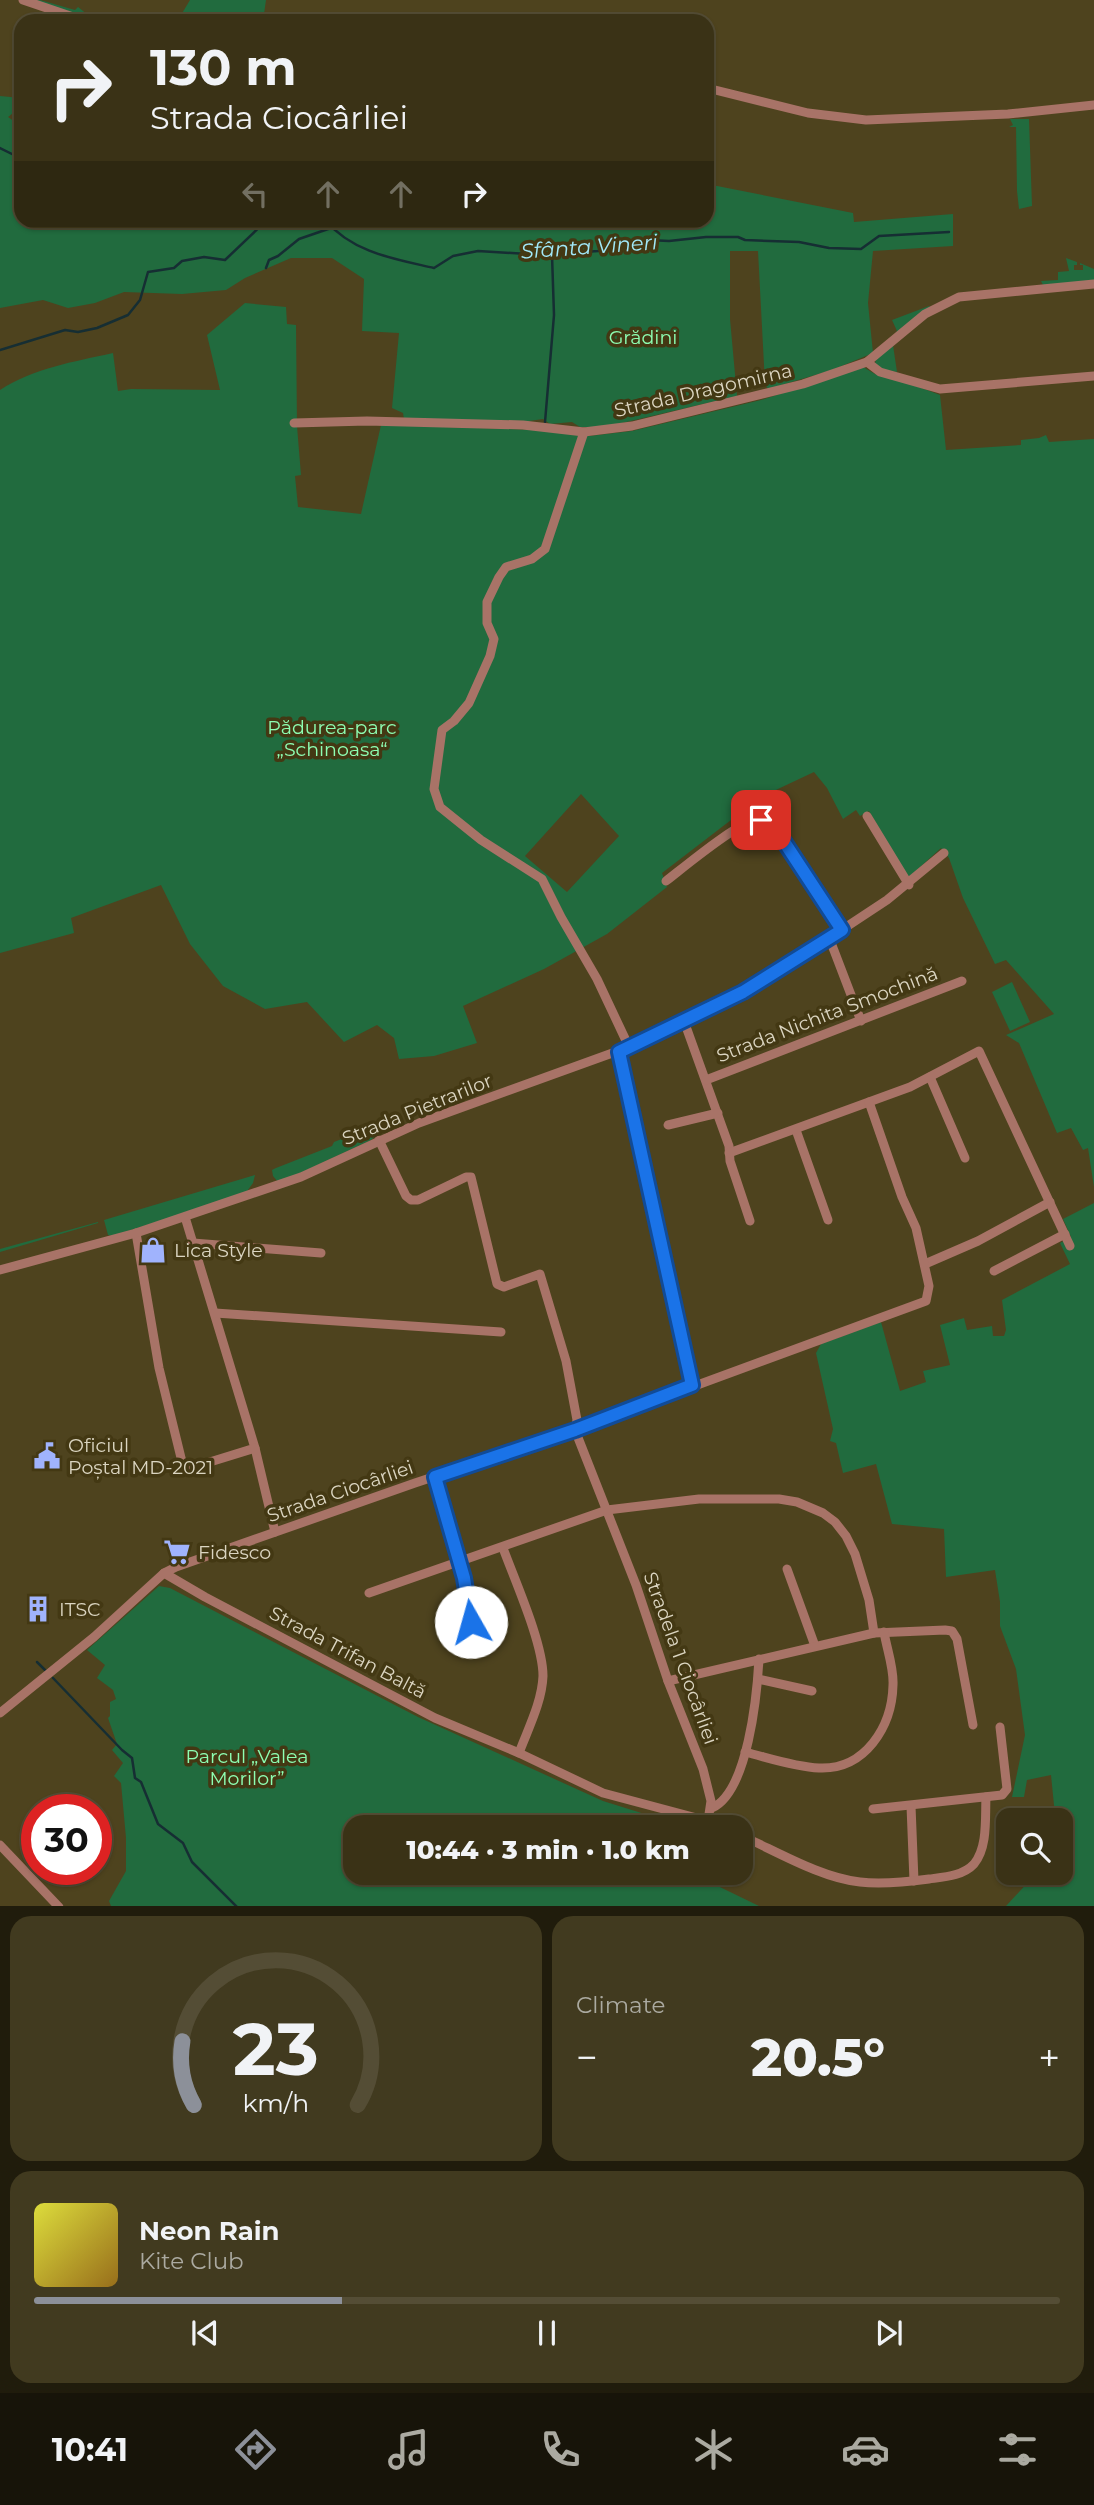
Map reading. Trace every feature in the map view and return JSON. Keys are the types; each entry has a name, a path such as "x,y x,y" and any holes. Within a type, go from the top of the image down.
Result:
{"street":[{"path":"23,0 64,14"},
{"path":"714,90 808,113 866,120 1008,114 1094,105"},
{"name":"Strada Dragomirna","path":"294,423 367,421 523,425 584,432 632,426 764,394 867,362 925,314 959,297 1094,284"},
{"path":"867,362 880,372 900,375 940,389 1094,376"},
{"path":"584,432 545,549 532,559 506,567 487,602 487,623 494,639 490,656 469,703 454,721 442,730 434,789 440,807 481,840 542,879 597,979 629,1048"},
{"path":"867,816 909,885"},
{"path":"666,881 734,830 750,821 761,820 779,834 842,930"},
{"name":"Strada Pietrarilor","path":"0,1270 136,1233 302,1177 429,1119 629,1048 743,992 830,940 909,885 944,853"},
{"path":"830,940 861,1021"},
{"name":"Strada Nichita Smochină","path":"706,1080 962,981"},
{"path":"684,1021 729,1146 750,1221"},
{"path":"729,1153 869,1102 930,1077 979,1051 1070,1246"},
{"path":"619,1052 692,1385"},
{"path":"930,1077 965,1158"},
{"path":"869,1102 902,1197 916,1228 925,1264 978,1241 1050,1202"},
{"path":"668,1125 718,1113"},
{"path":"796,1130 828,1220"},
{"name":"Stradela 1 Ciocârliei","path":"379,1140 406,1196 411,1200 418,1200 471,1177 497,1284 504,1287 540,1274 566,1361 577,1420 575,1430 636,1585 668,1681 704,1769 712,1808 710,1815"},
{"path":"185,1217 254,1448 275,1532"},
{"path":"136,1233 159,1368 184,1470 254,1448"},
{"path":"994,1271 1065,1234"},
{"path":"193,1242 321,1252"},
{"name":"Strada Ciocârliei","path":"0,1713 94,1637 164,1573 275,1532 575,1430 692,1385 921,1304 928,1298 925,1264"},
{"path":"215,1313 501,1332"},
{"path":"435,1477 460,1562 470,1609 470,1631 467,1638"},
{"path":"369,1592 607,1510 736,1497 797,1502 823,1513 835,1522 846,1536 855,1554 879,1633 893,1685 886,1722 870,1749 856,1758 834,1766 819,1768 745,1752"},
{"path":"503,1548 536,1640 542,1667 540,1694 519,1753"},
{"path":"787,1569 815,1646"},
{"name":"Strada Trifan Baltă","path":"164,1573 435,1718 519,1753 603,1793 686,1815"},
{"path":"668,1681 879,1633 952,1631 957,1639 972,1725"},
{"path":"712,1808 725,1801 745,1752 757,1700 759,1659"},
{"path":"758,1679 812,1691"},
{"path":"873,1809 1002,1795 1007,1789 1000,1727"},
{"path":"753,1841 822,1871 858,1882 915,1881 954,1875 973,1865 982,1850 986,1797"},
{"path":"911,1806 915,1881"},
{"path":"0,1845 60,1906"}],"green space":[{"path":"30,0 40,0 75,10 78,7 87,14 71,14"},
{"path":"190,0 266,0 264,14 182,14"},
{"name":"Grădini","path":"0,96 14,97 14,112 8,117 14,121 14,228 714,228 714,185 853,213 854,222 953,214 953,246 873,251 868,303 873,353 832,370 768,389 765,384 758,251 730,251 730,319 737,396 605,427 580,427 572,422 550,424 543,419 404,419 403,413 392,408 399,333 362,331 364,279 332,258 291,258 245,278 226,290 182,294 124,292 95,303 68,308 43,300 0,308"},
{"path":"1010,119 1029,119 1032,206 1019,209 1016,127 1009,127 1013,125"},
{"path":"1066,258 1077,262 1074,270 1083,270 1080,263 1094,269 1094,281 1043,285 1041,281 1058,280 1058,272 1069,271"},
{"name":"Pădurea-parc „Schinoasa“","path":"245,303 286,307 287,324 296,325 297,426 301,475 295,476 298,507 361,514 381,425 538,430 589,436 632,431 761,400 863,367 875,374 898,379 940,395 946,450 1021,445 1021,440 1046,435 1049,442 1094,439 1094,1187 1088,1148 1083,1150 1071,1128 1057,1133 1019,1043 1006,1035 1054,1014 1006,960 995,964 963,898 949,858 941,848 908,878 869,811 860,816 856,810 843,819 827,788 814,772 761,797 662,873 667,887 607,934 544,969 463,1006 477,1043 434,1056 399,1059 394,1038 377,1025 344,1042 307,1002 265,1009 223,986 190,944 161,885 71,918 74,933 0,953 0,390 40,371 113,353 118,391 220,390 207,335","holes":["581,794 619,836 567,892 525,856"]},
{"path":"929,306 890,341 897,331 892,320"},
{"path":"893,345 897,372 877,368 876,358"},
{"path":"1012,982 1030,1022 1010,1031 992,992"},
{"path":"376,1127 377,1135 371,1140 279,1183 273,1176 272,1170 276,1168 332,1146 334,1142 352,1135 354,1139"},
{"path":"255,1175 245,1194 112,1236 108,1235 104,1220"},
{"path":"1094,1203 1094,1906 1006,1906 1026,1885 1073,1885 1073,1808 1054,1808 1051,1775 1027,1780 1024,1797 1012,1797 1025,1735 1016,1669 1000,1626 1000,1602 995,1570 946,1577 944,1529 892,1524 876,1464 843,1473 836,1443 830,1441 833,1429 816,1353 821,1344 881,1322 900,1391 926,1382 923,1371 950,1365 940,1325 964,1318 967,1330 992,1326 993,1336 1004,1336 1006,1330 1002,1300 1070,1264 1060,1243 1071,1237 1063,1219"},
{"path":"98,1223 0,1252 0,1249"},
{"name":"Parcul „Valea Morilor”","path":"159,1586 170,1588 418,1717 603,1801 648,1815 343,1815 343,1885 716,1885 759,1906 111,1906 109,1901 126,1871 121,1783 114,1776 123,1763 112,1750 117,1744 108,1718 110,1702 116,1699 113,1690 97,1678 105,1665 87,1650"}],"waterway":[{"name":"Sfânta Vineri","path":"0,148 14,155"},
{"path":"0,350 65,330 78,332 97,328 128,315 140,300 148,272 174,268 182,261 204,257 225,260 259,228"},
{"path":"266,268 269,260 299,239 331,228"},
{"name":"Sfânta Vineri","path":"333,228 348,240 375,253 434,268 453,256 478,251 543,255 598,251 649,240 706,237 738,237 745,240 799,242 829,248 861,249 879,236 949,232"},
{"path":"545,422 554,315 552,255"},
{"path":"37,1662 47,1672"},
{"path":"53,1678 132,1758 135,1778 141,1782 158,1824 183,1843 192,1862 236,1906"}],"place":[{"name":"Lica Style","path":"153,1250"},
{"name":"Oficiul Poștal MD-2021","path":"47,1456"},
{"name":"Fidesco","path":"177,1552"},
{"name":"ITSC","path":"38,1609"}],"route":[{"path":"471,1622 468,1594 435,1477 575,1430 692,1385 619,1052 743,992 830,940 842,930 779,834 761,820"}]}
